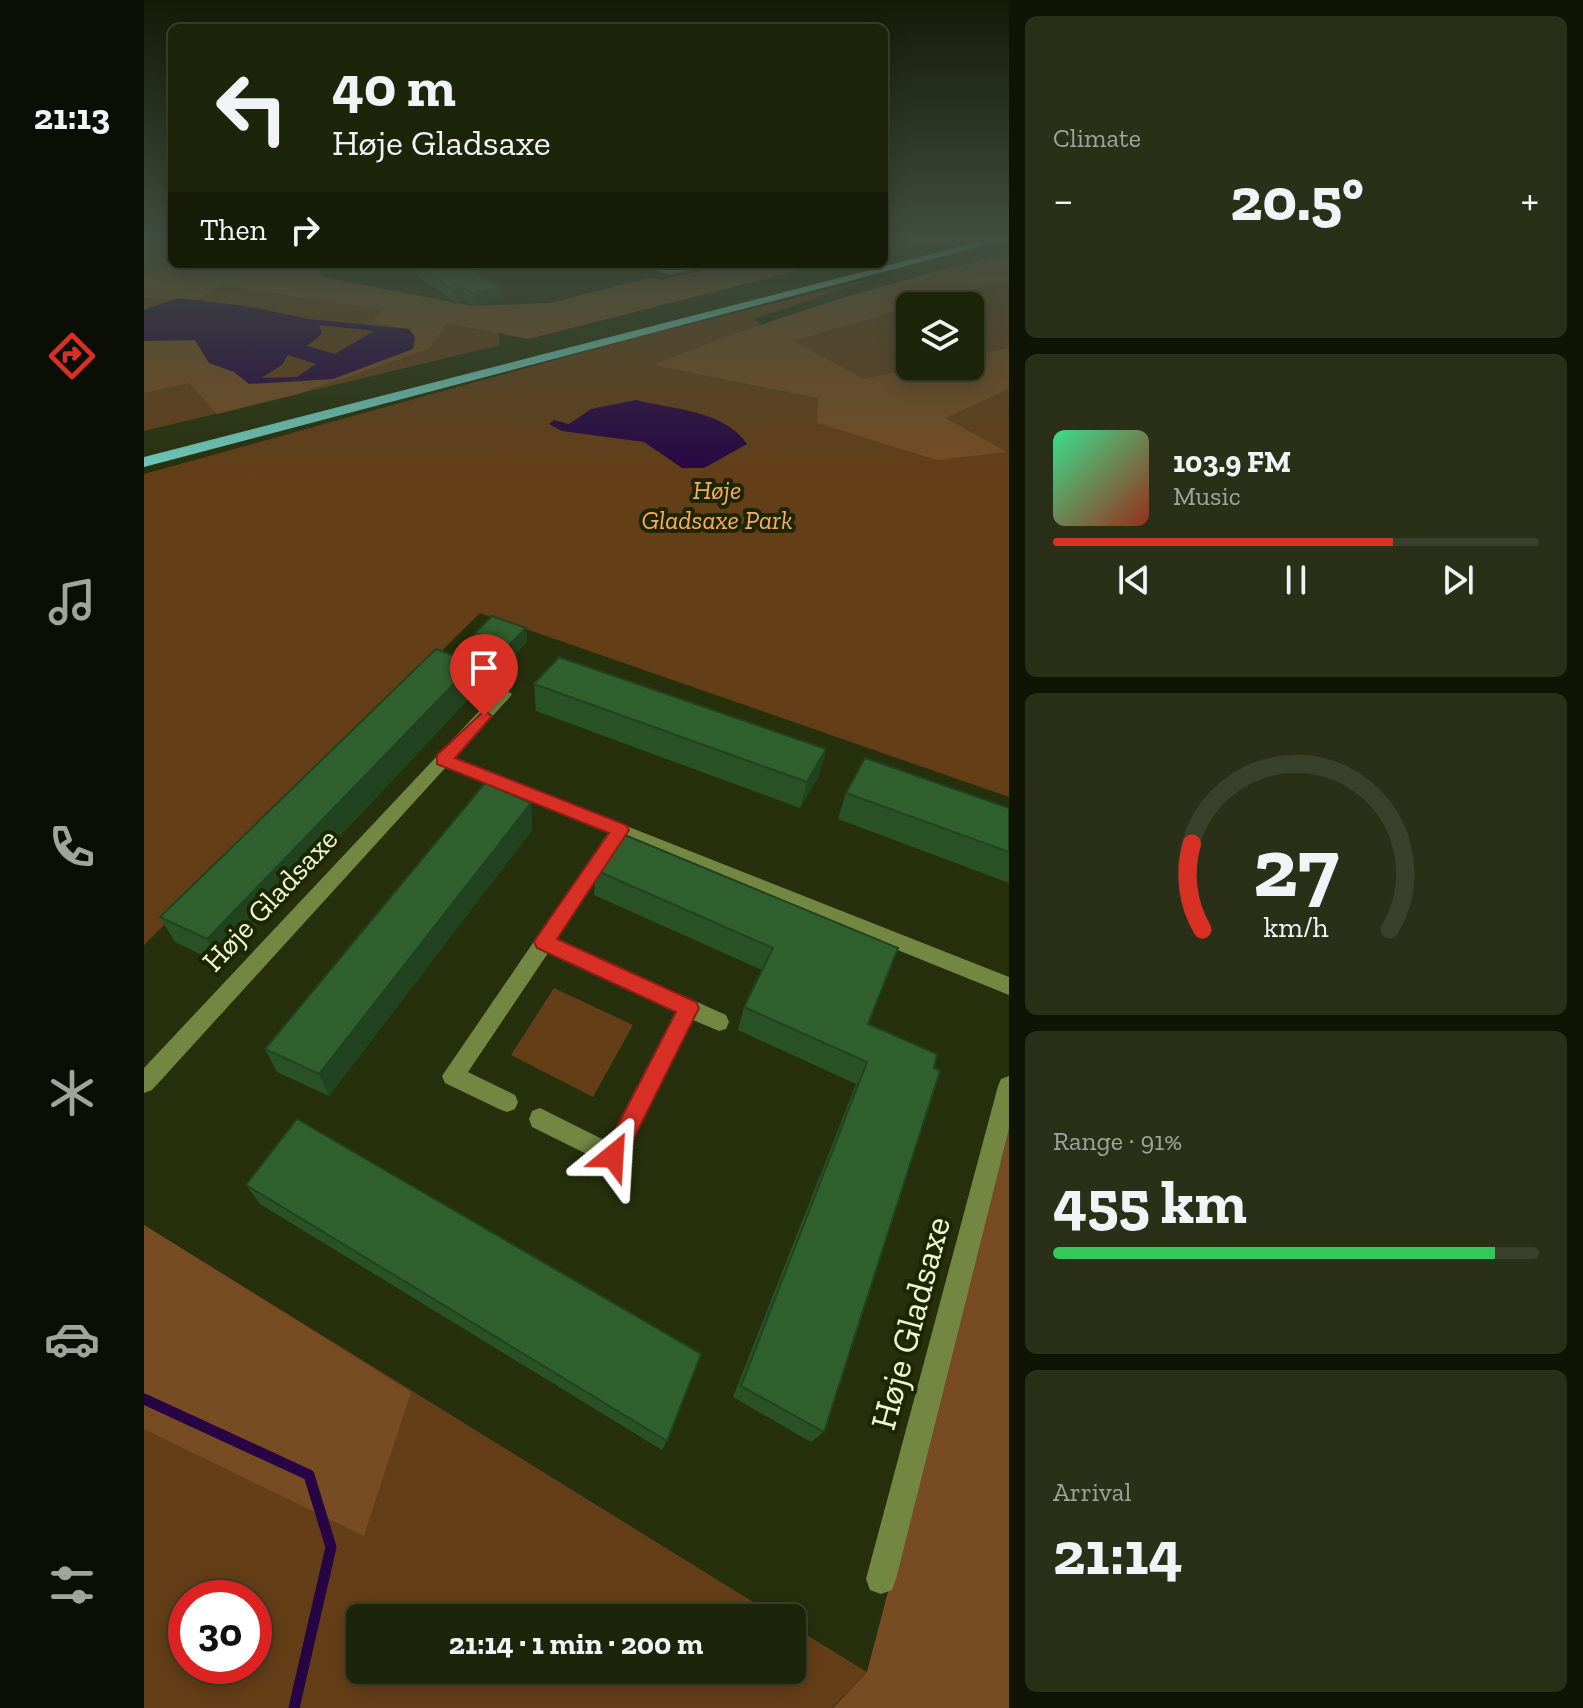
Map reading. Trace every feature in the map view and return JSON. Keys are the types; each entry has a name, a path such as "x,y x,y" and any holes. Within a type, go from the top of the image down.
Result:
{"highway":[{"path":"144,451 664,319"},
{"path":"144,462 698,319"}],"street":[{"name":"Høje Gladsaxe","path":"144,1083 504,694"},
{"path":"443,760 1009,986"},
{"path":"507,1102 453,1076 620,830"},
{"path":"544,942 719,1022"},
{"path":"540,1119 613,1156 689,1008"},
{"name":"Høje Gladsaxe","path":"881,1579 1009,1086"}],"green space":[{"path":"144,319 442,319 498,330 500,345 144,431"},
{"name":"Høje Gladsaxe Park","path":"711,319 754,319 792,341 872,319 896,319 896,380 984,380 984,319 1009,319 1009,797 480,613 144,945 144,474"},
{"path":"554,988 633,1025 593,1097 511,1055"},
{"path":"144,1225 756,1604 346,1604 346,1684 806,1684 806,1635 867,1672 832,1708 144,1708"}],"shaded area":[{"path":"144,319 308,319 409,329 415,337 413,349 333,379 249,384 234,372 209,363 195,340 144,341","holes":["319,325 374,331 335,354 307,346 322,334","288,355 316,364 297,377 261,378 282,365"]},
{"path":"375,319 608,319 528,339 447,323 429,349 294,395 217,414 189,383 144,393 144,341 195,340 209,363 234,372 249,384 333,379 409,329 371,323"},
{"path":"780,319 872,319 793,341 864,379 896,372 896,380 984,380 984,353 1009,348 1009,389 945,418 1007,452 937,460 817,423 818,398 653,365"},
{"path":"636,400 712,418 725,424 747,444 704,468 682,468 644,442 562,431 549,424 554,420 569,424 591,409"},
{"path":"1009,1129 1009,1708 833,1708 867,1672"},
{"path":"144,1225 411,1392 364,1536 144,1429"}],"building":[{"path":"492,616 526,628 509,645 475,633"},
{"path":"436,649 474,663 207,939 160,917"},
{"path":"559,657 826,749 807,782 534,684"},
{"path":"865,758 1009,808 1009,852 846,793"},
{"path":"485,783 531,803 319,1074 265,1049"},
{"path":"620,833 898,948 868,1024 937,1054 934,1068 940,1071 824,1432 741,1386 867,1062 744,1007 773,948 595,870"},
{"path":"297,1119 701,1354 667,1441 246,1185"}],"waterway":[{"path":"144,1399 309,1475 331,1547 294,1708"}],"route":[{"path":"484,716 443,760 620,830 544,942 689,1008 613,1156"}]}
